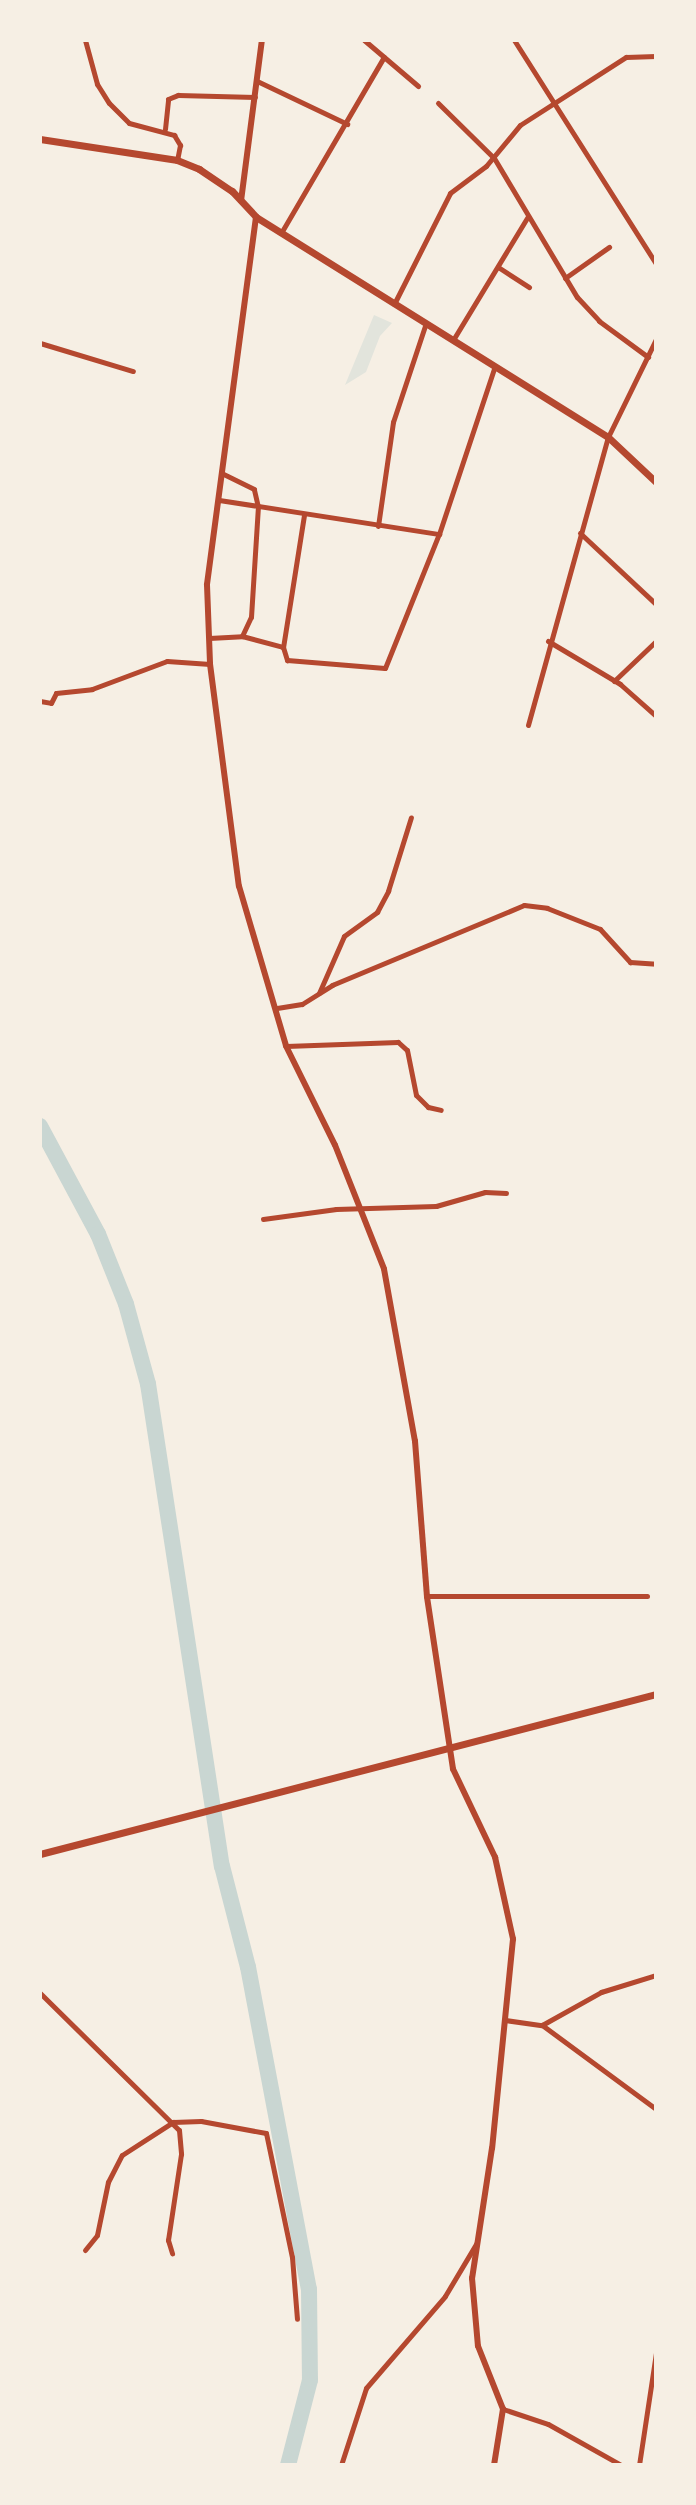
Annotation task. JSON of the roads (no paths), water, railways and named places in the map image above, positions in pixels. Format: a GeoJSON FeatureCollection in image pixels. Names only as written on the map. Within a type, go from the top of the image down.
{"type":"FeatureCollection","features":[{"type":"Feature","properties":{"kind":"main road"},"geometry":{"type":"LineString","coordinates":[[40,139],[177,160],[199,169],[241,201],[256,217],[608,437],[656,482]]}},
{"type":"Feature","properties":{"kind":"main road"},"geometry":{"type":"LineString","coordinates":[[40,1854],[178,1821],[656,1694]]}},
{"type":"Feature","properties":{"kind":"street"},"geometry":{"type":"LineString","coordinates":[[85,40],[97,84],[109,103],[129,123],[146,130],[165,130],[180,145],[177,160]]}},
{"type":"Feature","properties":{"kind":"street"},"geometry":{"type":"LineString","coordinates":[[241,201],[262,40]]}},
{"type":"Feature","properties":{"kind":"street"},"geometry":{"type":"LineString","coordinates":[[364,40],[418,86]]}},
{"type":"Feature","properties":{"kind":"street"},"geometry":{"type":"LineString","coordinates":[[514,40],[656,264]]}},
{"type":"Feature","properties":{"kind":"street"},"geometry":{"type":"LineString","coordinates":[[394,304],[450,193],[494,158],[520,125],[626,57],[656,56]]}},
{"type":"Feature","properties":{"kind":"street"},"geometry":{"type":"LineString","coordinates":[[281,233],[384,57]]}},
{"type":"Feature","properties":{"kind":"street"},"geometry":{"type":"LineString","coordinates":[[257,81],[347,124]]}},
{"type":"Feature","properties":{"kind":"street"},"geometry":{"type":"LineString","coordinates":[[165,130],[168,99],[178,95],[256,97]]}},
{"type":"Feature","properties":{"kind":"street"},"geometry":{"type":"LineString","coordinates":[[438,103],[494,158],[565,278],[599,321],[648,357]]}},
{"type":"Feature","properties":{"kind":"street"},"geometry":{"type":"LineString","coordinates":[[256,217],[207,585],[210,664],[239,886],[286,1046],[335,1145],[357,1208],[384,1269],[401,1344],[415,1441],[427,1596],[451,1748],[464,1797],[504,1883],[513,1939],[472,2278],[478,2346],[503,2409],[494,2465]]}},
{"type":"Feature","properties":{"kind":"street"},"geometry":{"type":"LineString","coordinates":[[453,340],[527,218]]}},
{"type":"Feature","properties":{"kind":"street"},"geometry":{"type":"LineString","coordinates":[[565,278],[609,247]]}},
{"type":"Feature","properties":{"kind":"street"},"geometry":{"type":"LineString","coordinates":[[498,267],[529,287]]}},
{"type":"Feature","properties":{"kind":"street"},"geometry":{"type":"LineString","coordinates":[[378,526],[393,422],[426,323]]}},
{"type":"Feature","properties":{"kind":"street"},"geometry":{"type":"LineString","coordinates":[[528,725],[548,641],[608,437],[656,339]]}},
{"type":"Feature","properties":{"kind":"street"},"geometry":{"type":"LineString","coordinates":[[40,343],[133,371]]}},
{"type":"Feature","properties":{"kind":"street"},"geometry":{"type":"LineString","coordinates":[[304,515],[283,647],[287,660],[311,666],[385,668],[439,534],[495,366]]}},
{"type":"Feature","properties":{"kind":"street"},"geometry":{"type":"LineString","coordinates":[[223,474],[254,489],[258,507],[251,617],[242,636]]}},
{"type":"Feature","properties":{"kind":"street"},"geometry":{"type":"LineString","coordinates":[[219,500],[439,534]]}},
{"type":"Feature","properties":{"kind":"street"},"geometry":{"type":"LineString","coordinates":[[580,533],[656,604]]}},
{"type":"Feature","properties":{"kind":"street"},"geometry":{"type":"LineString","coordinates":[[209,638],[242,636],[283,647]]}},
{"type":"Feature","properties":{"kind":"street"},"geometry":{"type":"LineString","coordinates":[[548,641],[614,681],[656,716]]}},
{"type":"Feature","properties":{"kind":"street"},"geometry":{"type":"LineString","coordinates":[[614,681],[656,641]]}},
{"type":"Feature","properties":{"kind":"street"},"geometry":{"type":"LineString","coordinates":[[40,701],[51,703],[56,693],[92,689],[167,661],[210,664]]}},
{"type":"Feature","properties":{"kind":"street"},"geometry":{"type":"LineString","coordinates":[[319,994],[344,936],[377,912],[388,891],[411,817]]}},
{"type":"Feature","properties":{"kind":"street"},"geometry":{"type":"LineString","coordinates":[[277,1008],[302,1004],[524,905],[547,908],[600,929],[630,962],[656,964]]}},
{"type":"Feature","properties":{"kind":"street"},"geometry":{"type":"LineString","coordinates":[[286,1046],[398,1042],[407,1050],[416,1095],[428,1107],[441,1110]]}},
{"type":"Feature","properties":{"kind":"street"},"geometry":{"type":"LineString","coordinates":[[263,1219],[357,1208],[436,1206],[485,1192],[506,1193]]}},
{"type":"Feature","properties":{"kind":"street"},"geometry":{"type":"LineString","coordinates":[[427,1596],[647,1596]]}},
{"type":"Feature","properties":{"kind":"street"},"geometry":{"type":"LineString","coordinates":[[542,2025],[601,1992],[656,1975]]}},
{"type":"Feature","properties":{"kind":"street"},"geometry":{"type":"LineString","coordinates":[[40,1993],[173,2122],[181,2154],[170,2207],[168,2240],[172,2253]]}},
{"type":"Feature","properties":{"kind":"street"},"geometry":{"type":"LineString","coordinates":[[505,2020],[542,2025],[656,2109]]}},
{"type":"Feature","properties":{"kind":"street"},"geometry":{"type":"LineString","coordinates":[[85,2250],[97,2235],[108,2182],[122,2155],[173,2122],[201,2121],[266,2133],[292,2257],[297,2319]]}},
{"type":"Feature","properties":{"kind":"street"},"geometry":{"type":"LineString","coordinates":[[341,2465],[366,2388],[445,2296],[478,2242]]}},
{"type":"Feature","properties":{"kind":"street"},"geometry":{"type":"LineString","coordinates":[[639,2465],[656,2352]]}},
{"type":"Feature","properties":{"kind":"street"},"geometry":{"type":"LineString","coordinates":[[503,2409],[548,2424],[621,2465]]}},
{"type":"Feature","properties":{"kind":"waterway"},"geometry":{"type":"LineString","coordinates":[[40,1126],[98,1234],[126,1304],[148,1384],[222,1866],[248,1967],[309,2289],[310,2380],[288,2465]]}}]}
